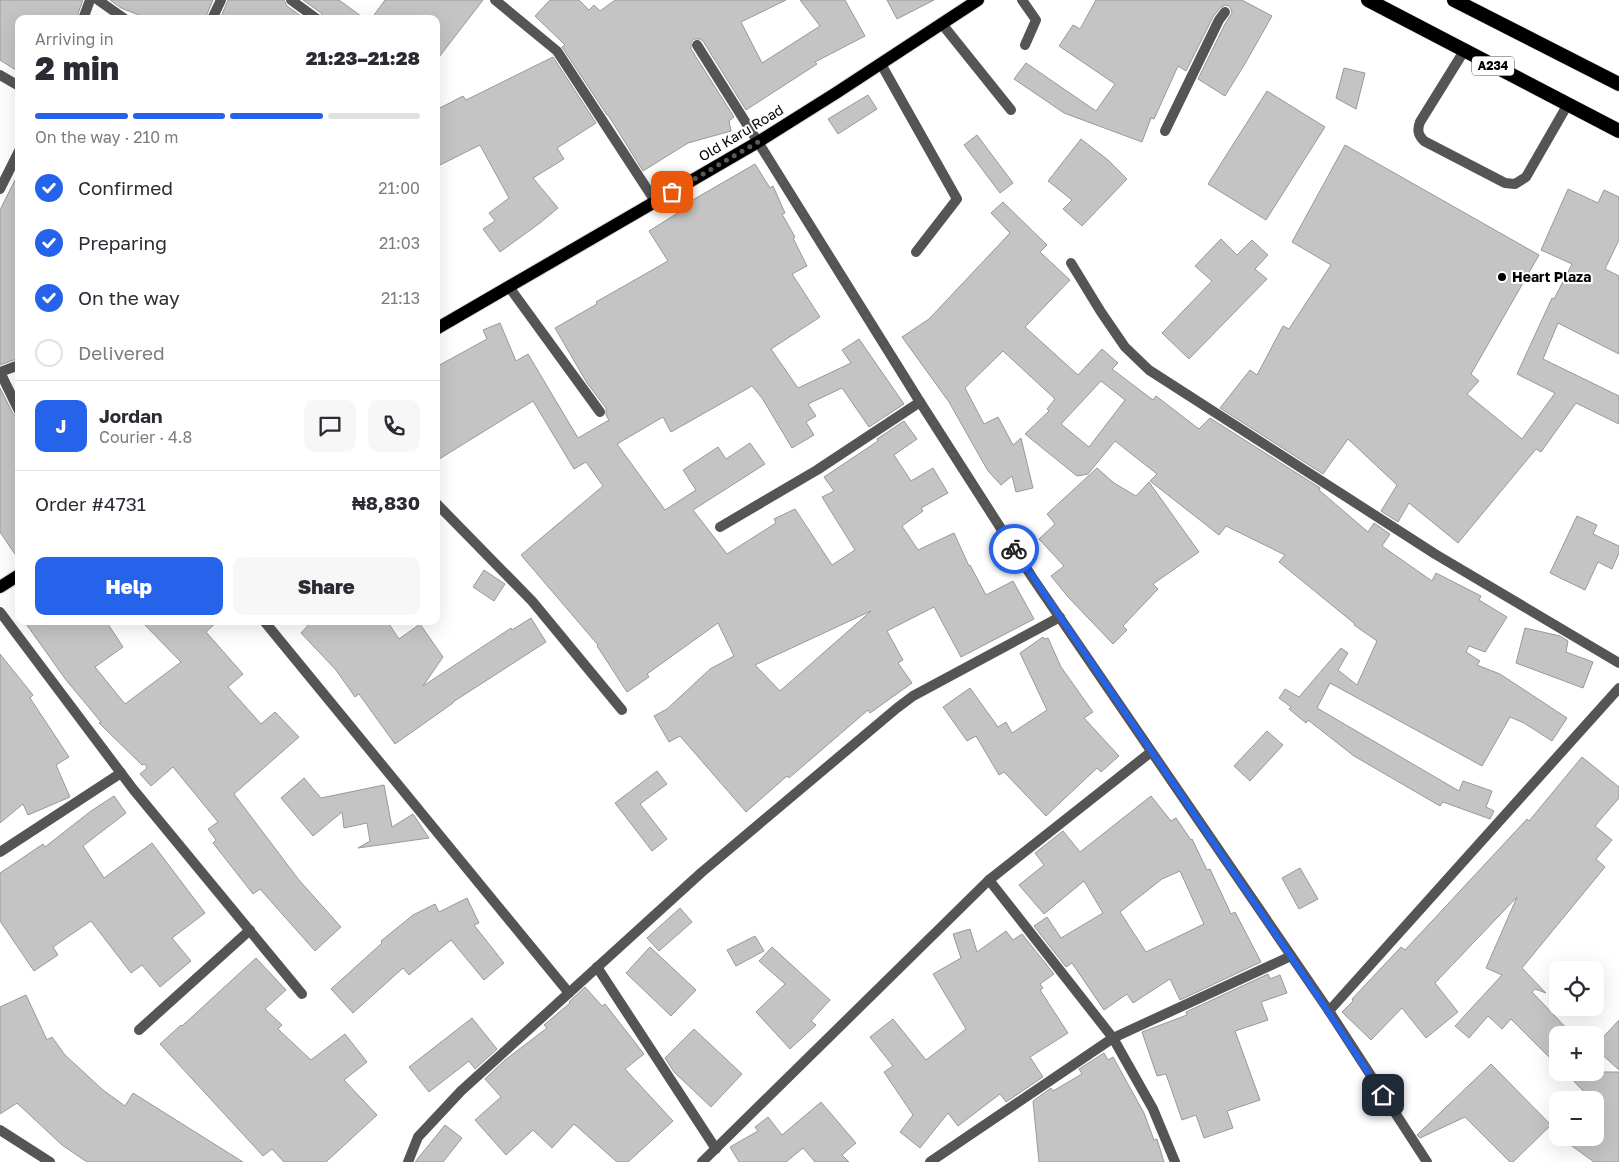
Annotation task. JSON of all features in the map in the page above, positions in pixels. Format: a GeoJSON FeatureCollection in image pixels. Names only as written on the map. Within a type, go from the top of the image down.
{"type":"FeatureCollection","features":[{"type":"Feature","properties":{"kind":"highway","name":"A234"},"geometry":{"type":"LineString","coordinates":[[1368,0],[1619,131]]}},
{"type":"Feature","properties":{"kind":"highway"},"geometry":{"type":"LineString","coordinates":[[1454,0],[1469,4],[1618,82]]}},
{"type":"Feature","properties":{"kind":"main road","name":"Old Karu Road"},"geometry":{"type":"LineString","coordinates":[[440,327],[758,142],[978,0]]}},
{"type":"Feature","properties":{"kind":"main road"},"geometry":{"type":"LineString","coordinates":[[0,587],[15,578]]}},
{"type":"Feature","properties":{"kind":"street"},"geometry":{"type":"LineString","coordinates":[[84,15],[90,0]]}},
{"type":"Feature","properties":{"kind":"street"},"geometry":{"type":"LineString","coordinates":[[98,0],[119,15]]}},
{"type":"Feature","properties":{"kind":"street"},"geometry":{"type":"LineString","coordinates":[[214,15],[221,0]]}},
{"type":"Feature","properties":{"kind":"street"},"geometry":{"type":"LineString","coordinates":[[291,0],[312,15]]}},
{"type":"Feature","properties":{"kind":"street"},"geometry":{"type":"LineString","coordinates":[[495,0],[557,51],[654,202]]}},
{"type":"Feature","properties":{"kind":"street"},"geometry":{"type":"LineString","coordinates":[[1022,0],[1036,20],[1025,45]]}},
{"type":"Feature","properties":{"kind":"street"},"geometry":{"type":"LineString","coordinates":[[1166,131],[1219,20],[1225,12]]}},
{"type":"Feature","properties":{"kind":"street"},"geometry":{"type":"LineString","coordinates":[[942,24],[1011,110]]}},
{"type":"Feature","properties":{"kind":"street"},"geometry":{"type":"LineString","coordinates":[[697,45],[920,402],[1032,577],[1291,956],[1427,1162]]}},
{"type":"Feature","properties":{"kind":"street"},"geometry":{"type":"LineString","coordinates":[[1464,50],[1420,122],[1418,134],[1424,141],[1505,183],[1515,184],[1526,177],[1568,104]]}},
{"type":"Feature","properties":{"kind":"street"},"geometry":{"type":"LineString","coordinates":[[881,64],[958,199],[916,252]]}},
{"type":"Feature","properties":{"kind":"street"},"geometry":{"type":"LineString","coordinates":[[0,75],[15,84]]}},
{"type":"Feature","properties":{"kind":"street"},"geometry":{"type":"LineString","coordinates":[[0,189],[15,159]]}},
{"type":"Feature","properties":{"kind":"street"},"geometry":{"type":"LineString","coordinates":[[1070,263],[1125,347],[1149,370],[1436,554],[1619,663]]}},
{"type":"Feature","properties":{"kind":"street"},"geometry":{"type":"LineString","coordinates":[[509,287],[600,412]]}},
{"type":"Feature","properties":{"kind":"street"},"geometry":{"type":"LineString","coordinates":[[15,368],[0,372],[15,403]]}},
{"type":"Feature","properties":{"kind":"street"},"geometry":{"type":"LineString","coordinates":[[720,527],[817,470],[920,402]]}},
{"type":"Feature","properties":{"kind":"street"},"geometry":{"type":"LineString","coordinates":[[440,506],[532,601],[622,710]]}},
{"type":"Feature","properties":{"kind":"street"},"geometry":{"type":"LineString","coordinates":[[0,612],[121,773],[302,994]]}},
{"type":"Feature","properties":{"kind":"street"},"geometry":{"type":"LineString","coordinates":[[408,1162],[418,1137],[461,1091],[702,872],[897,708],[913,696],[1060,618]]}},
{"type":"Feature","properties":{"kind":"street"},"geometry":{"type":"LineString","coordinates":[[267,625],[568,993]]}},
{"type":"Feature","properties":{"kind":"street"},"geometry":{"type":"LineString","coordinates":[[1328,1012],[1619,688]]}},
{"type":"Feature","properties":{"kind":"street"},"geometry":{"type":"LineString","coordinates":[[702,1162],[989,880],[1151,752]]}},
{"type":"Feature","properties":{"kind":"street"},"geometry":{"type":"LineString","coordinates":[[0,852],[121,773]]}},
{"type":"Feature","properties":{"kind":"street"},"geometry":{"type":"LineString","coordinates":[[989,880],[1113,1038],[1153,1109],[1175,1162]]}},
{"type":"Feature","properties":{"kind":"street"},"geometry":{"type":"LineString","coordinates":[[139,1030],[250,930]]}},
{"type":"Feature","properties":{"kind":"street"},"geometry":{"type":"LineString","coordinates":[[930,1162],[1113,1038],[1291,956]]}},
{"type":"Feature","properties":{"kind":"street"},"geometry":{"type":"LineString","coordinates":[[597,967],[716,1149]]}},
{"type":"Feature","properties":{"kind":"street"},"geometry":{"type":"LineString","coordinates":[[0,1130],[50,1162]]}},
{"type":"Feature","properties":{"kind":"building"},"geometry":{"type":"Polygon","coordinates":[[[0,0],[83,0],[77,15],[15,15],[15,69],[0,60],[0,0]]]}},
{"type":"Feature","properties":{"kind":"building"},"geometry":{"type":"Polygon","coordinates":[[[110,0],[213,0],[207,15],[139,15],[121,8],[110,0]]]}},
{"type":"Feature","properties":{"kind":"building"},"geometry":{"type":"Polygon","coordinates":[[[228,0],[284,0],[287,6],[299,15],[222,15],[228,0]]]}},
{"type":"Feature","properties":{"kind":"building"},"geometry":{"type":"Polygon","coordinates":[[[303,0],[339,0],[360,15],[322,15],[303,0]]]}},
{"type":"Feature","properties":{"kind":"building"},"geometry":{"type":"Polygon","coordinates":[[[385,0],[483,0],[440,56],[440,15],[374,15],[385,0]]]}},
{"type":"Feature","properties":{"kind":"building"},"geometry":{"type":"Polygon","coordinates":[[[550,0],[579,0],[589,10],[594,5],[600,11],[615,0],[786,0],[741,22],[762,63],[820,26],[800,0],[845,0],[865,36],[815,62],[817,64],[746,110],[703,41],[694,39],[691,42],[691,49],[734,117],[729,121],[731,131],[688,143],[643,171],[562,47],[565,45],[535,16],[550,0]]]}},
{"type":"Feature","properties":{"kind":"building"},"geometry":{"type":"Polygon","coordinates":[[[887,0],[934,0],[897,19],[887,0]]]}},
{"type":"Feature","properties":{"kind":"building"},"geometry":{"type":"Polygon","coordinates":[[[1096,0],[1242,0],[1272,16],[1225,96],[1198,79],[1232,13],[1229,6],[1225,5],[1220,8],[1213,17],[1186,71],[1178,66],[1154,119],[1151,118],[1142,142],[1064,113],[1014,79],[1026,63],[1096,111],[1115,84],[1059,46],[1073,25],[1080,29],[1096,0]]]}},
{"type":"Feature","properties":{"kind":"building"},"geometry":{"type":"Polygon","coordinates":[[[553,57],[596,123],[557,148],[564,159],[533,178],[558,208],[500,252],[483,229],[495,221],[489,213],[509,198],[480,145],[440,165],[440,108],[463,96],[466,100],[553,57]]]}},
{"type":"Feature","properties":{"kind":"building"},"geometry":{"type":"Polygon","coordinates":[[[1344,68],[1365,73],[1356,109],[1336,98],[1344,68]]]}},
{"type":"Feature","properties":{"kind":"building"},"geometry":{"type":"Polygon","coordinates":[[[1267,91],[1325,127],[1266,220],[1208,184],[1267,91]]]}},
{"type":"Feature","properties":{"kind":"building"},"geometry":{"type":"Polygon","coordinates":[[[868,95],[877,109],[838,134],[828,119],[868,95]]]}},
{"type":"Feature","properties":{"kind":"building"},"geometry":{"type":"Polygon","coordinates":[[[977,135],[1013,183],[1000,193],[964,145],[977,135]]]}},
{"type":"Feature","properties":{"kind":"building"},"geometry":{"type":"Polygon","coordinates":[[[1081,139],[1108,160],[1127,179],[1082,226],[1063,209],[1072,200],[1048,181],[1081,139]]]}},
{"type":"Feature","properties":{"kind":"building"},"geometry":{"type":"Polygon","coordinates":[[[1345,145],[1539,255],[1471,374],[1479,381],[1467,394],[1522,439],[1555,393],[1517,374],[1552,298],[1554,299],[1572,264],[1541,250],[1568,189],[1598,203],[1604,190],[1619,197],[1619,240],[1605,269],[1619,276],[1619,354],[1558,323],[1543,359],[1619,396],[1619,424],[1576,403],[1541,452],[1536,449],[1458,543],[1409,503],[1398,522],[1381,511],[1397,485],[1348,439],[1323,474],[1220,408],[1250,370],[1257,375],[1283,326],[1289,329],[1331,265],[1292,242],[1345,145]]]}},
{"type":"Feature","properties":{"kind":"building"},"geometry":{"type":"Polygon","coordinates":[[[755,164],[770,188],[773,186],[785,213],[782,214],[795,237],[793,238],[807,266],[792,274],[820,317],[771,349],[798,388],[851,363],[842,350],[859,339],[904,404],[869,427],[842,388],[808,404],[816,416],[806,422],[814,435],[792,448],[762,398],[752,386],[671,432],[663,417],[617,444],[665,510],[696,490],[683,470],[718,447],[726,459],[750,443],[765,464],[693,510],[727,554],[776,523],[774,519],[795,509],[832,565],[855,550],[822,497],[834,491],[824,477],[904,421],[917,439],[894,455],[911,481],[933,468],[948,493],[921,508],[923,511],[902,526],[918,550],[954,533],[969,566],[986,595],[1013,581],[1034,619],[961,657],[934,607],[887,631],[903,660],[898,663],[912,683],[870,713],[868,710],[746,812],[680,736],[669,742],[654,716],[667,709],[710,669],[734,656],[718,623],[647,674],[649,677],[627,692],[598,645],[521,555],[603,486],[586,462],[574,469],[533,401],[440,459],[440,365],[487,339],[483,330],[500,323],[516,361],[528,354],[578,438],[609,420],[606,415],[606,408],[587,383],[555,328],[668,261],[649,231],[692,204],[691,201],[755,164]],[[871,611],[755,665],[780,691],[871,611]]]}},
{"type":"Feature","properties":{"kind":"building"},"geometry":{"type":"Polygon","coordinates":[[[15,180],[15,359],[0,365],[0,210],[15,180]]]}},
{"type":"Feature","properties":{"kind":"building"},"geometry":{"type":"Polygon","coordinates":[[[1003,202],[1047,245],[1040,252],[1070,280],[1025,327],[1078,375],[1102,349],[1118,363],[1112,369],[1153,400],[1156,396],[1199,429],[1210,418],[1320,488],[1319,490],[1368,532],[1374,523],[1390,534],[1382,546],[1432,581],[1436,573],[1481,596],[1479,600],[1507,617],[1485,652],[1469,646],[1466,652],[1480,661],[1477,665],[1500,674],[1567,718],[1552,741],[1524,723],[1510,717],[1482,766],[1330,683],[1317,708],[1459,791],[1463,781],[1492,791],[1486,807],[1494,811],[1490,819],[1443,802],[1440,806],[1354,756],[1308,720],[1306,723],[1289,709],[1291,707],[1279,698],[1285,689],[1299,697],[1341,648],[1348,653],[1338,670],[1357,685],[1377,641],[1354,625],[1279,562],[1285,555],[1226,526],[1219,535],[1150,481],[1157,474],[1115,441],[1088,474],[1077,476],[1025,434],[1049,411],[1047,409],[1055,399],[1003,351],[965,388],[984,424],[998,417],[1013,445],[1021,438],[1033,488],[1016,492],[1012,476],[1001,485],[988,471],[949,402],[902,337],[929,319],[1010,233],[991,213],[1003,202]],[[1101,381],[1061,424],[1089,447],[1125,400],[1101,381]]]}},
{"type":"Feature","properties":{"kind":"building"},"geometry":{"type":"Polygon","coordinates":[[[1221,239],[1237,255],[1252,240],[1268,255],[1255,269],[1267,279],[1189,359],[1162,333],[1212,281],[1195,266],[1221,239]]]}},
{"type":"Feature","properties":{"kind":"building"},"geometry":{"type":"Polygon","coordinates":[[[0,388],[15,415],[15,554],[0,532],[0,388]]]}},
{"type":"Feature","properties":{"kind":"building"},"geometry":{"type":"Polygon","coordinates":[[[1097,468],[1114,483],[1136,496],[1149,482],[1199,552],[1153,584],[1158,589],[1123,626],[1127,630],[1113,644],[1069,598],[1051,576],[1064,566],[1039,539],[1055,524],[1047,514],[1097,468]]]}},
{"type":"Feature","properties":{"kind":"building"},"geometry":{"type":"Polygon","coordinates":[[[1577,516],[1597,525],[1593,534],[1619,546],[1619,553],[1612,569],[1598,562],[1585,590],[1550,573],[1577,516]]]}},
{"type":"Feature","properties":{"kind":"building"},"geometry":{"type":"Polygon","coordinates":[[[484,570],[505,584],[494,601],[473,587],[484,570]]]}},
{"type":"Feature","properties":{"kind":"building"},"geometry":{"type":"Polygon","coordinates":[[[531,618],[546,642],[453,702],[395,744],[359,694],[355,697],[336,670],[301,633],[308,625],[390,625],[399,639],[421,625],[443,657],[423,686],[511,628],[512,630],[531,618]]]}},
{"type":"Feature","properties":{"kind":"building"},"geometry":{"type":"Polygon","coordinates":[[[27,625],[109,625],[123,647],[95,667],[125,704],[181,662],[145,625],[214,625],[206,632],[243,674],[228,687],[261,724],[275,712],[299,737],[234,794],[299,880],[341,927],[315,951],[260,889],[253,894],[213,843],[216,840],[208,829],[218,822],[173,767],[151,786],[140,774],[147,768],[145,764],[142,765],[99,723],[101,722],[66,680],[27,625]]]}},
{"type":"Feature","properties":{"kind":"building"},"geometry":{"type":"Polygon","coordinates":[[[1525,628],[1560,636],[1568,641],[1566,652],[1593,662],[1583,688],[1516,663],[1525,628]]]}},
{"type":"Feature","properties":{"kind":"building"},"geometry":{"type":"Polygon","coordinates":[[[1043,637],[1044,639],[1048,638],[1061,667],[1093,712],[1084,718],[1119,756],[1101,772],[1097,768],[1046,816],[1004,772],[999,775],[976,736],[967,741],[943,707],[970,688],[998,727],[1006,722],[1012,733],[1047,710],[1020,653],[1043,637]]]}},
{"type":"Feature","properties":{"kind":"building"},"geometry":{"type":"Polygon","coordinates":[[[0,654],[33,695],[30,698],[69,757],[56,765],[70,797],[28,815],[23,804],[0,823],[0,654]]]}},
{"type":"Feature","properties":{"kind":"building"},"geometry":{"type":"Polygon","coordinates":[[[1267,731],[1283,745],[1250,781],[1234,766],[1267,731]]]}},
{"type":"Feature","properties":{"kind":"building"},"geometry":{"type":"Polygon","coordinates":[[[1582,757],[1619,787],[1619,798],[1595,826],[1612,840],[1596,859],[1605,867],[1522,968],[1546,993],[1535,989],[1532,992],[1549,1010],[1549,1016],[1555,1016],[1564,1026],[1549,1026],[1549,1057],[1511,1019],[1502,1029],[1488,1016],[1469,1038],[1455,1026],[1502,975],[1486,968],[1517,897],[1435,983],[1458,1012],[1426,1038],[1402,1008],[1371,1040],[1342,1012],[1401,947],[1405,950],[1527,819],[1529,821],[1582,757]]]}},
{"type":"Feature","properties":{"kind":"building"},"geometry":{"type":"Polygon","coordinates":[[[657,771],[667,784],[640,804],[667,839],[652,851],[615,803],[657,771]]]}},
{"type":"Feature","properties":{"kind":"building"},"geometry":{"type":"Polygon","coordinates":[[[304,778],[321,798],[384,785],[392,827],[413,814],[429,838],[358,848],[370,841],[367,823],[344,828],[342,812],[313,836],[281,798],[304,778]]]}},
{"type":"Feature","properties":{"kind":"building"},"geometry":{"type":"Polygon","coordinates":[[[114,796],[126,813],[83,846],[104,878],[152,843],[205,913],[172,938],[191,961],[160,987],[142,965],[131,973],[91,921],[53,947],[58,955],[34,971],[0,921],[0,873],[43,844],[45,847],[91,811],[114,796]]]}},
{"type":"Feature","properties":{"kind":"building"},"geometry":{"type":"Polygon","coordinates":[[[1151,796],[1171,821],[1176,818],[1192,839],[1207,870],[1210,869],[1231,914],[1235,912],[1261,962],[1180,1000],[1170,979],[1133,1003],[1127,994],[1104,1010],[1072,963],[1066,967],[1034,926],[1047,917],[1061,938],[1103,913],[1084,881],[1044,914],[1019,885],[1044,865],[1035,853],[1063,831],[1080,852],[1151,796]],[[1180,871],[1162,879],[1120,912],[1146,952],[1204,924],[1180,871]]]}},
{"type":"Feature","properties":{"kind":"building"},"geometry":{"type":"Polygon","coordinates":[[[1300,868],[1318,899],[1299,909],[1282,878],[1300,868]]]}},
{"type":"Feature","properties":{"kind":"building"},"geometry":{"type":"Polygon","coordinates":[[[467,898],[479,923],[474,925],[504,963],[484,980],[451,940],[409,975],[403,968],[353,1013],[331,989],[382,943],[381,941],[413,915],[435,904],[439,912],[467,898]]]}},
{"type":"Feature","properties":{"kind":"building"},"geometry":{"type":"Polygon","coordinates":[[[680,908],[692,922],[659,951],[647,938],[680,908]]]}},
{"type":"Feature","properties":{"kind":"building"},"geometry":{"type":"Polygon","coordinates":[[[970,929],[977,952],[1006,931],[1013,940],[1022,934],[1054,974],[1040,984],[1043,988],[1040,990],[1068,1033],[1030,1057],[1043,1077],[1006,1102],[1000,1094],[958,1126],[948,1113],[920,1148],[900,1132],[913,1115],[884,1072],[893,1066],[870,1037],[893,1019],[926,1060],[966,1029],[933,974],[961,958],[953,934],[970,929]]]}},
{"type":"Feature","properties":{"kind":"building"},"geometry":{"type":"Polygon","coordinates":[[[755,936],[764,951],[736,966],[727,950],[755,936]]]}},
{"type":"Feature","properties":{"kind":"building"},"geometry":{"type":"Polygon","coordinates":[[[650,947],[696,990],[671,1016],[626,973],[650,947]]]}},
{"type":"Feature","properties":{"kind":"building"},"geometry":{"type":"Polygon","coordinates":[[[772,947],[830,1000],[811,1021],[816,1025],[790,1049],[756,1012],[785,984],[759,961],[772,947]]]}},
{"type":"Feature","properties":{"kind":"building"},"geometry":{"type":"Polygon","coordinates":[[[256,958],[286,990],[265,1009],[282,1025],[278,1029],[311,1060],[345,1034],[367,1062],[344,1080],[377,1115],[326,1162],[284,1162],[272,1149],[263,1156],[160,1044],[256,958]]]}},
{"type":"Feature","properties":{"kind":"building"},"geometry":{"type":"Polygon","coordinates":[[[1268,974],[1270,979],[1280,975],[1287,993],[1261,1002],[1268,1020],[1235,1031],[1260,1100],[1227,1111],[1233,1128],[1204,1138],[1196,1115],[1182,1120],[1166,1074],[1157,1076],[1142,1032],[1187,1015],[1186,1012],[1268,974]]]}},
{"type":"Feature","properties":{"kind":"building"},"geometry":{"type":"Polygon","coordinates":[[[585,987],[602,1006],[605,1004],[644,1054],[625,1069],[673,1121],[628,1162],[617,1162],[574,1124],[552,1148],[533,1130],[506,1155],[475,1120],[501,1097],[485,1079],[505,1060],[547,1028],[544,1025],[570,1003],[585,987]]]}},
{"type":"Feature","properties":{"kind":"building"},"geometry":{"type":"Polygon","coordinates":[[[26,995],[47,1040],[52,1037],[65,1055],[103,1090],[125,1106],[133,1093],[243,1162],[87,1162],[62,1145],[17,1103],[0,1114],[0,1007],[26,995]]]}},
{"type":"Feature","properties":{"kind":"building"},"geometry":{"type":"Polygon","coordinates":[[[472,1018],[497,1049],[475,1069],[469,1061],[429,1092],[409,1067],[472,1018]]]}},
{"type":"Feature","properties":{"kind":"building"},"geometry":{"type":"Polygon","coordinates":[[[1619,1020],[1619,1070],[1604,1056],[1604,1036],[1619,1020]]]}},
{"type":"Feature","properties":{"kind":"building"},"geometry":{"type":"Polygon","coordinates":[[[694,1029],[742,1074],[711,1107],[674,1072],[665,1058],[694,1029]]]}},
{"type":"Feature","properties":{"kind":"building"},"geometry":{"type":"Polygon","coordinates":[[[1104,1053],[1108,1060],[1113,1057],[1144,1113],[1154,1140],[1157,1139],[1164,1162],[1039,1162],[1033,1101],[1051,1088],[1053,1091],[1082,1074],[1079,1069],[1104,1053]]]}},
{"type":"Feature","properties":{"kind":"building"},"geometry":{"type":"Polygon","coordinates":[[[1491,1064],[1549,1123],[1549,1127],[1513,1162],[1510,1162],[1465,1117],[1420,1138],[1417,1135],[1491,1064]]]}},
{"type":"Feature","properties":{"kind":"building"},"geometry":{"type":"Polygon","coordinates":[[[1604,1072],[1619,1072],[1619,1162],[1594,1162],[1572,1146],[1604,1146],[1604,1091],[1583,1091],[1574,1081],[1604,1081],[1604,1072]]]}},
{"type":"Feature","properties":{"kind":"building"},"geometry":{"type":"Polygon","coordinates":[[[821,1102],[856,1143],[842,1155],[849,1162],[815,1162],[803,1148],[786,1162],[739,1162],[730,1147],[758,1131],[755,1127],[768,1117],[782,1135],[821,1102]]]}},
{"type":"Feature","properties":{"kind":"building"},"geometry":{"type":"Polygon","coordinates":[[[445,1125],[462,1138],[443,1162],[415,1162],[445,1125]]]}},
{"type":"Feature","properties":{"kind":"way so far"},"geometry":{"type":"LineString","coordinates":[[672,192],[758,142],[1014,549]]}},
{"type":"Feature","properties":{"kind":"place","name":"Heart Plaza"},"geometry":{"type":"Point","coordinates":[1502,277]}},
{"type":"Feature","properties":{"kind":"route"},"geometry":{"type":"LineString","coordinates":[[1014,549],[1383,1095]]}}]}
